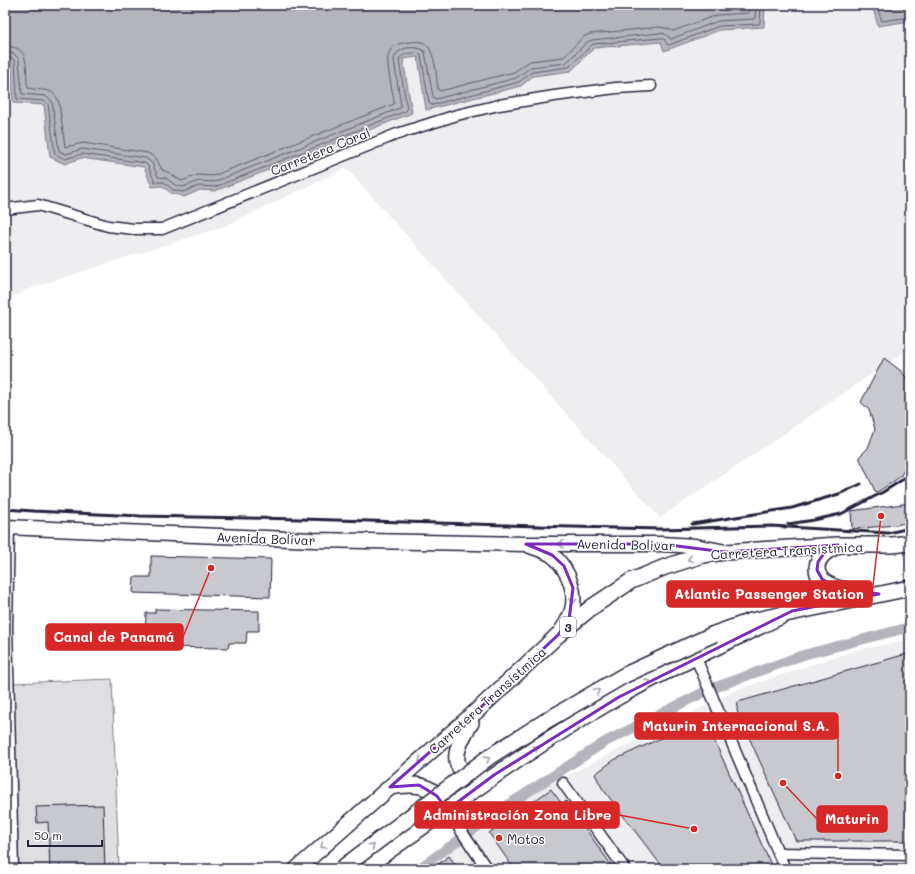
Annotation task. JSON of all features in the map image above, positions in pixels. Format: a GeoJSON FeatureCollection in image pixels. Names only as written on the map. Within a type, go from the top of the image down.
{"type":"FeatureCollection","features":[{"type":"Feature","properties":{"kind":"main road","name":"Avenida Bolívar"},"geometry":{"type":"LineString","coordinates":[[7,527],[313,540],[526,544],[661,544],[695,546],[726,552]]}},
{"type":"Feature","properties":{"kind":"main road","name":"Carretera Transístmica"},"geometry":{"type":"LineString","coordinates":[[297,869],[480,708],[558,635],[592,607],[631,580],[703,555],[726,552],[838,545],[892,545],[910,543]]}},
{"type":"Feature","properties":{"kind":"main road","name":"Avenida Bolívar"},"geometry":{"type":"LineString","coordinates":[[526,544],[552,555],[564,566],[573,588],[573,603],[569,620],[558,635]]}},
{"type":"Feature","properties":{"kind":"main road"},"geometry":{"type":"LineString","coordinates":[[838,545],[825,552],[818,562],[817,570],[822,579],[837,588],[879,594]]}},
{"type":"Feature","properties":{"kind":"main road"},"geometry":{"type":"LineString","coordinates":[[341,869],[489,757],[544,722],[625,675],[714,634],[751,621],[792,611],[910,588]]}},
{"type":"Feature","properties":{"kind":"main road"},"geometry":{"type":"LineString","coordinates":[[363,869],[494,775],[619,697],[792,611]]}},
{"type":"Feature","properties":{"kind":"main road"},"geometry":{"type":"LineString","coordinates":[[480,708],[461,737],[456,751],[456,762],[460,770],[468,774],[478,776],[494,775]]}},
{"type":"Feature","properties":{"kind":"main road"},"geometry":{"type":"LineString","coordinates":[[390,787],[408,784],[419,785],[429,789],[437,796],[447,810]]}},
{"type":"Feature","properties":{"kind":"street","name":"Carretera Coral"},"geometry":{"type":"LineString","coordinates":[[5,209],[38,205],[108,226],[162,230],[397,134],[457,115],[499,105],[554,96],[616,88],[651,86]]}},
{"type":"Feature","properties":{"kind":"street"},"geometry":{"type":"LineString","coordinates":[[7,527],[6,626],[13,869]]}},
{"type":"Feature","properties":{"kind":"street"},"geometry":{"type":"LineString","coordinates":[[696,658],[785,869]]}},
{"type":"Feature","properties":{"kind":"street"},"geometry":{"type":"LineString","coordinates":[[563,783],[624,869]]}},
{"type":"Feature","properties":{"kind":"street"},"geometry":{"type":"LineString","coordinates":[[447,810],[487,869]]}},
{"type":"Feature","properties":{"kind":"street"},"geometry":{"type":"LineString","coordinates":[[778,853],[910,855]]}},
{"type":"Feature","properties":{"kind":"highlighted area"},"geometry":{"type":"Polygon","coordinates":[[[526,544],[661,544],[725,552],[838,545],[825,552],[818,562],[817,570],[822,579],[837,588],[879,594],[792,611],[619,697],[494,775],[447,810],[437,796],[419,785],[390,787],[480,708],[558,635],[569,620],[573,588],[564,566],[552,555],[526,544]]]}},
{"type":"Feature","properties":{"kind":"shaded area"},"geometry":{"type":"Polygon","coordinates":[[[872,5],[878,26],[910,21],[910,348],[660,518],[346,168],[225,226],[37,286],[5,300],[5,62],[11,62],[44,105],[65,164],[81,158],[144,167],[152,187],[162,186],[171,193],[184,196],[200,190],[215,191],[411,113],[402,59],[418,57],[426,110],[521,86],[533,76],[571,71],[594,48],[661,42],[664,51],[720,30],[764,27],[764,7],[872,5]]]}},
{"type":"Feature","properties":{"kind":"shaded area"},"geometry":{"type":"Polygon","coordinates":[[[910,640],[910,869],[424,869],[524,797],[739,689],[856,650],[910,640]]]}},
{"type":"Feature","properties":{"kind":"shaded area"},"geometry":{"type":"Polygon","coordinates":[[[112,679],[119,869],[19,869],[12,683],[112,679]]]}},
{"type":"Feature","properties":{"kind":"water"},"geometry":{"type":"Polygon","coordinates":[[[5,5],[872,5],[765,7],[764,27],[720,30],[664,51],[661,42],[594,48],[571,71],[533,76],[521,86],[426,110],[418,57],[403,59],[412,113],[215,191],[200,190],[184,197],[171,193],[162,186],[152,187],[144,167],[81,158],[65,164],[50,157],[44,105],[13,103],[11,62],[5,62],[5,5]]]}},
{"type":"Feature","properties":{"kind":"water"},"geometry":{"type":"Polygon","coordinates":[[[872,5],[910,5],[910,21],[878,26],[872,5]]]}},
{"type":"Feature","properties":{"kind":"building"},"geometry":{"type":"Polygon","coordinates":[[[884,358],[901,371],[910,382],[910,459],[900,477],[876,493],[859,457],[868,448],[875,429],[869,410],[861,402],[884,358]]]}},
{"type":"Feature","properties":{"kind":"building"},"geometry":{"type":"Polygon","coordinates":[[[910,503],[910,522],[896,525],[852,529],[851,511],[910,503]]]}},
{"type":"Feature","properties":{"kind":"building"},"geometry":{"type":"Polygon","coordinates":[[[151,556],[271,559],[270,597],[133,593],[134,577],[151,577],[151,556]]]}},
{"type":"Feature","properties":{"kind":"building"},"geometry":{"type":"Polygon","coordinates":[[[155,609],[259,611],[259,631],[247,631],[246,643],[229,643],[228,648],[153,647],[153,642],[145,642],[146,613],[155,613],[155,609]]]}},
{"type":"Feature","properties":{"kind":"building"},"geometry":{"type":"Polygon","coordinates":[[[910,653],[910,841],[796,841],[737,711],[738,702],[910,653]]]}},
{"type":"Feature","properties":{"kind":"building"},"geometry":{"type":"Polygon","coordinates":[[[704,718],[773,869],[664,869],[602,788],[595,774],[614,760],[704,718]]]}},
{"type":"Feature","properties":{"kind":"building"},"geometry":{"type":"Polygon","coordinates":[[[551,789],[562,804],[566,801],[614,869],[514,869],[489,833],[551,789]]]}},
{"type":"Feature","properties":{"kind":"building"},"geometry":{"type":"Polygon","coordinates":[[[103,805],[105,869],[50,869],[48,822],[37,823],[36,807],[103,805]]]}},
{"type":"Feature","properties":{"kind":"building"},"geometry":{"type":"Polygon","coordinates":[[[449,856],[459,869],[432,869],[449,856]]]}},
{"type":"Feature","properties":{"kind":"waterway"},"geometry":{"type":"LineString","coordinates":[[418,869],[508,805],[605,742],[708,690],[803,655],[910,627]]}},
{"type":"Feature","properties":{"kind":"railway"},"geometry":{"type":"LineString","coordinates":[[788,524],[841,514],[883,492],[910,473]]}},
{"type":"Feature","properties":{"kind":"railway"},"geometry":{"type":"LineString","coordinates":[[692,524],[792,508],[839,494],[861,484]]}},
{"type":"Feature","properties":{"kind":"railway"},"geometry":{"type":"LineString","coordinates":[[5,509],[140,516],[661,529],[771,526],[888,533],[910,528]]}},
{"type":"Feature","properties":{"kind":"place","name":"Atlantic Passenger Station"},"geometry":{"type":"Point","coordinates":[881,516]}},
{"type":"Feature","properties":{"kind":"place","name":"Canal de Panamá"},"geometry":{"type":"Point","coordinates":[211,568]}},
{"type":"Feature","properties":{"kind":"place","name":"Maturin Internacional S.A."},"geometry":{"type":"Point","coordinates":[838,776]}},
{"type":"Feature","properties":{"kind":"place","name":"Maturin"},"geometry":{"type":"Point","coordinates":[783,783]}},
{"type":"Feature","properties":{"kind":"place","name":"Administración Zona Libre"},"geometry":{"type":"Point","coordinates":[694,829]}},
{"type":"Feature","properties":{"kind":"place","name":"Motos"},"geometry":{"type":"Point","coordinates":[499,838]}}]}
